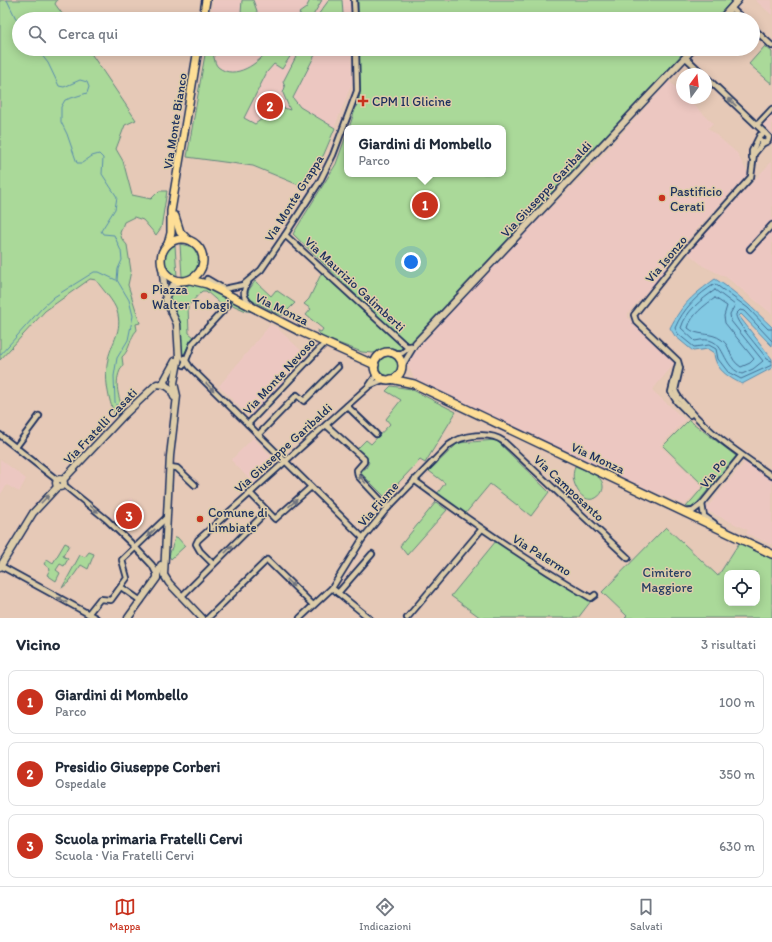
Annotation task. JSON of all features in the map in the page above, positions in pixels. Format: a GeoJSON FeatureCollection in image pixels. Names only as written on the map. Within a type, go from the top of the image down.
{"type":"FeatureCollection","features":[{"type":"Feature","properties":{"kind":"main road"},"geometry":{"type":"LineString","coordinates":[[204,12],[206,0]]}},
{"type":"Feature","properties":{"kind":"main road","name":"Via Monte Bianco"},"geometry":{"type":"LineString","coordinates":[[168,244],[171,233],[171,211],[175,198],[197,56]]}},
{"type":"Feature","properties":{"kind":"main road","name":"Via Monte Bianco"},"geometry":{"type":"LineString","coordinates":[[175,198],[177,226],[181,235],[191,242]]}},
{"type":"Feature","properties":{"kind":"main road"},"geometry":{"type":"LineString","coordinates":[[203,263],[199,273],[190,280],[179,281],[167,275],[162,267],[162,255],[168,244],[179,240],[191,242],[201,251],[203,263],[202,269],[207,279]]}},
{"type":"Feature","properties":{"kind":"main road","name":"Via Monza"},"geometry":{"type":"LineString","coordinates":[[207,279],[218,290]]}},
{"type":"Feature","properties":{"kind":"main road","name":"Via Monza"},"geometry":{"type":"LineString","coordinates":[[190,280],[203,282],[264,314],[375,368]]}},
{"type":"Feature","properties":{"kind":"main road","name":"Via Monza"},"geometry":{"type":"LineString","coordinates":[[336,348],[362,355],[379,356]]}},
{"type":"Feature","properties":{"kind":"main road"},"geometry":{"type":"LineString","coordinates":[[386,353],[393,354],[399,359],[401,368],[397,376],[388,379],[379,376],[375,368],[379,356],[386,353]]}},
{"type":"Feature","properties":{"kind":"main road","name":"Via Monza"},"geometry":{"type":"LineString","coordinates":[[401,368],[414,384]]}},
{"type":"Feature","properties":{"kind":"main road","name":"Via Monza"},"geometry":{"type":"LineString","coordinates":[[388,379],[414,384],[772,554]]}},
{"type":"Feature","properties":{"kind":"street"},"geometry":{"type":"LineString","coordinates":[[354,0],[355,12]]}},
{"type":"Feature","properties":{"kind":"street"},"geometry":{"type":"LineString","coordinates":[[727,12],[738,0]]}},
{"type":"Feature","properties":{"kind":"street"},"geometry":{"type":"LineString","coordinates":[[731,8],[735,12]]}},
{"type":"Feature","properties":{"kind":"street"},"geometry":{"type":"LineString","coordinates":[[760,35],[772,46]]}},
{"type":"Feature","properties":{"kind":"street","name":"Via Monte Grappa"},"geometry":{"type":"LineString","coordinates":[[344,125],[357,90],[356,56]]}},
{"type":"Feature","properties":{"kind":"street"},"geometry":{"type":"LineString","coordinates":[[685,57],[697,68]]}},
{"type":"Feature","properties":{"kind":"street","name":"Via Giuseppe Garibaldi"},"geometry":{"type":"LineString","coordinates":[[393,354],[402,353],[413,345],[685,57]]}},
{"type":"Feature","properties":{"kind":"street"},"geometry":{"type":"LineString","coordinates":[[712,83],[758,126],[762,137],[770,140]]}},
{"type":"Feature","properties":{"kind":"street"},"geometry":{"type":"LineString","coordinates":[[758,126],[772,109]]}},
{"type":"Feature","properties":{"kind":"street","name":"Via Monte Grappa"},"geometry":{"type":"LineString","coordinates":[[249,282],[261,270],[320,181],[333,155],[344,125]]}},
{"type":"Feature","properties":{"kind":"street"},"geometry":{"type":"LineString","coordinates":[[762,137],[769,136],[770,140]]}},
{"type":"Feature","properties":{"kind":"street","name":"Via Isonzo"},"geometry":{"type":"LineString","coordinates":[[762,137],[752,151],[753,166],[751,177],[685,251],[635,312],[636,321],[678,361],[680,368],[676,392],[700,422],[741,456],[772,476]]}},
{"type":"Feature","properties":{"kind":"street"},"geometry":{"type":"LineString","coordinates":[[750,249],[772,225]]}},
{"type":"Feature","properties":{"kind":"street","name":"Via Maurizio Galimberti"},"geometry":{"type":"LineString","coordinates":[[285,235],[406,346],[413,345]]}},
{"type":"Feature","properties":{"kind":"street"},"geometry":{"type":"LineString","coordinates":[[162,267],[166,298],[176,320],[178,337],[184,360],[363,538]]}},
{"type":"Feature","properties":{"kind":"street"},"geometry":{"type":"LineString","coordinates":[[207,279],[224,288],[238,287],[249,282]]}},
{"type":"Feature","properties":{"kind":"street"},"geometry":{"type":"LineString","coordinates":[[166,298],[171,287],[179,281]]}},
{"type":"Feature","properties":{"kind":"street"},"geometry":{"type":"LineString","coordinates":[[249,282],[244,291],[246,299],[264,314]]}},
{"type":"Feature","properties":{"kind":"street"},"geometry":{"type":"LineString","coordinates":[[175,371],[184,360],[193,343],[228,305]]}},
{"type":"Feature","properties":{"kind":"street"},"geometry":{"type":"LineString","coordinates":[[167,502],[165,492],[177,396],[174,383],[178,337]]}},
{"type":"Feature","properties":{"kind":"street","name":"Via Monte Nevoso"},"geometry":{"type":"LineString","coordinates":[[248,424],[325,343]]}},
{"type":"Feature","properties":{"kind":"street","name":"Via Giuseppe Garibaldi"},"geometry":{"type":"LineString","coordinates":[[401,368],[413,345]]}},
{"type":"Feature","properties":{"kind":"street"},"geometry":{"type":"LineString","coordinates":[[175,406],[173,393],[166,384],[184,360]]}},
{"type":"Feature","properties":{"kind":"street"},"geometry":{"type":"LineString","coordinates":[[258,434],[296,395],[304,401],[338,367]]}},
{"type":"Feature","properties":{"kind":"street","name":"Via Giuseppe Garibaldi"},"geometry":{"type":"LineString","coordinates":[[213,564],[196,545],[198,540],[369,386],[375,377],[375,368]]}},
{"type":"Feature","properties":{"kind":"street","name":"Via Giuseppe Garibaldi"},"geometry":{"type":"LineString","coordinates":[[369,386],[388,379]]}},
{"type":"Feature","properties":{"kind":"street","name":"Via Fratelli Casati"},"geometry":{"type":"LineString","coordinates":[[0,566],[33,513],[124,415],[160,381],[171,387],[174,383]]}},
{"type":"Feature","properties":{"kind":"street"},"geometry":{"type":"LineString","coordinates":[[347,406],[376,434]]}},
{"type":"Feature","properties":{"kind":"street"},"geometry":{"type":"LineString","coordinates":[[16,447],[39,416]]}},
{"type":"Feature","properties":{"kind":"street"},"geometry":{"type":"LineString","coordinates":[[326,425],[364,459],[364,462],[357,470],[358,476],[388,508]]}},
{"type":"Feature","properties":{"kind":"street"},"geometry":{"type":"LineString","coordinates":[[0,435],[106,519],[135,547],[152,565],[159,576],[200,618]]}},
{"type":"Feature","properties":{"kind":"street","name":"Via Fiume"},"geometry":{"type":"LineString","coordinates":[[300,618],[332,588],[363,538],[388,508],[414,480],[456,440],[460,438],[494,436]]}},
{"type":"Feature","properties":{"kind":"street","name":"Via Camposanto"},"geometry":{"type":"LineString","coordinates":[[494,436],[504,440],[628,558]]}},
{"type":"Feature","properties":{"kind":"street"},"geometry":{"type":"LineString","coordinates":[[128,618],[159,576],[164,553],[170,456]]}},
{"type":"Feature","properties":{"kind":"street","name":"Via Po"},"geometry":{"type":"LineString","coordinates":[[684,512],[693,511],[702,504],[741,456]]}},
{"type":"Feature","properties":{"kind":"street"},"geometry":{"type":"LineString","coordinates":[[170,467],[177,468],[195,485]]}},
{"type":"Feature","properties":{"kind":"street","name":"Via Palermo"},"geometry":{"type":"LineString","coordinates":[[414,480],[481,530],[535,565],[593,596]]}},
{"type":"Feature","properties":{"kind":"street"},"geometry":{"type":"LineString","coordinates":[[250,492],[275,519],[311,487]]}},
{"type":"Feature","properties":{"kind":"street","name":"Via Po"},"geometry":{"type":"LineString","coordinates":[[702,504],[702,512],[706,518],[728,529],[730,534]]}},
{"type":"Feature","properties":{"kind":"street"},"geometry":{"type":"LineString","coordinates":[[182,596],[267,512]]}},
{"type":"Feature","properties":{"kind":"street"},"geometry":{"type":"LineString","coordinates":[[88,614],[100,599],[111,600],[127,578],[122,560],[166,518]]}},
{"type":"Feature","properties":{"kind":"street"},"geometry":{"type":"LineString","coordinates":[[407,618],[481,530]]}},
{"type":"Feature","properties":{"kind":"street"},"geometry":{"type":"LineString","coordinates":[[338,593],[372,554]]}},
{"type":"Feature","properties":{"kind":"street"},"geometry":{"type":"LineString","coordinates":[[208,618],[267,560],[313,605]]}},
{"type":"Feature","properties":{"kind":"street"},"geometry":{"type":"LineString","coordinates":[[0,566],[96,618]]}},
{"type":"Feature","properties":{"kind":"street"},"geometry":{"type":"LineString","coordinates":[[159,576],[182,596],[200,618]]}},
{"type":"Feature","properties":{"kind":"street"},"geometry":{"type":"LineString","coordinates":[[121,587],[141,601]]}},
{"type":"Feature","properties":{"kind":"street"},"geometry":{"type":"LineString","coordinates":[[332,588],[369,618]]}},
{"type":"Feature","properties":{"kind":"shaded area"},"geometry":{"type":"Polygon","coordinates":[[[213,0],[350,0],[350,12],[212,12],[213,0]]]}},
{"type":"Feature","properties":{"kind":"shaded area"},"geometry":{"type":"Polygon","coordinates":[[[755,0],[772,0],[772,15],[755,0]]]}},
{"type":"Feature","properties":{"kind":"shaded area"},"geometry":{"type":"Polygon","coordinates":[[[205,56],[351,56],[352,83],[324,154],[306,188],[253,166],[187,157],[205,56]]]}},
{"type":"Feature","properties":{"kind":"shaded area"},"geometry":{"type":"Polygon","coordinates":[[[669,81],[676,88],[676,104],[692,104],[713,123],[708,128],[737,153],[748,174],[674,254],[669,249],[663,258],[670,265],[628,313],[628,318],[676,362],[652,390],[685,420],[660,446],[702,486],[685,505],[579,459],[414,378],[407,363],[411,353],[531,227],[588,172],[669,81]]]}},
{"type":"Feature","properties":{"kind":"shaded area"},"geometry":{"type":"Polygon","coordinates":[[[772,115],[772,135],[761,126],[772,115]]]}},
{"type":"Feature","properties":{"kind":"shaded area"},"geometry":{"type":"Polygon","coordinates":[[[772,161],[772,314],[726,277],[703,266],[688,253],[772,161]]]}},
{"type":"Feature","properties":{"kind":"shaded area"},"geometry":{"type":"Polygon","coordinates":[[[270,325],[276,327],[309,358],[251,418],[219,386],[270,325]]]}},
{"type":"Feature","properties":{"kind":"shaded area"},"geometry":{"type":"Polygon","coordinates":[[[253,438],[277,462],[254,484],[231,460],[253,438]]]}},
{"type":"Feature","properties":{"kind":"shaded area"},"geometry":{"type":"Polygon","coordinates":[[[0,459],[26,479],[19,492],[7,485],[0,495],[0,459]]]}},
{"type":"Feature","properties":{"kind":"shaded area"},"geometry":{"type":"Polygon","coordinates":[[[745,462],[772,480],[772,545],[746,533],[748,530],[705,510],[745,462]]]}},
{"type":"Feature","properties":{"kind":"shaded area"},"geometry":{"type":"Polygon","coordinates":[[[131,498],[147,514],[126,533],[111,517],[131,498]]]}},
{"type":"Feature","properties":{"kind":"green space"},"geometry":{"type":"Polygon","coordinates":[[[0,0],[57,0],[55,4],[61,12],[12,12],[12,56],[93,56],[136,120],[125,125],[116,149],[123,161],[132,195],[151,199],[159,191],[167,191],[161,228],[156,235],[143,220],[134,217],[124,222],[120,233],[122,239],[127,245],[131,271],[128,285],[140,323],[136,324],[137,330],[134,333],[127,351],[122,357],[123,365],[118,376],[117,388],[123,410],[115,416],[110,402],[106,373],[108,359],[118,330],[119,324],[117,311],[96,280],[90,279],[45,311],[0,360],[0,0]]]}},
{"type":"Feature","properties":{"kind":"green space"},"geometry":{"type":"Polygon","coordinates":[[[242,0],[253,0],[257,12],[241,12],[242,0]]]}},
{"type":"Feature","properties":{"kind":"green space"},"geometry":{"type":"Polygon","coordinates":[[[310,0],[322,0],[315,12],[300,12],[306,8],[310,0]]]}},
{"type":"Feature","properties":{"kind":"green space"},"geometry":{"type":"Polygon","coordinates":[[[329,0],[342,0],[343,12],[320,12],[329,0]]]}},
{"type":"Feature","properties":{"kind":"green space"},"geometry":{"type":"Polygon","coordinates":[[[358,0],[733,0],[722,12],[358,12],[358,0]]]}},
{"type":"Feature","properties":{"kind":"green space"},"geometry":{"type":"Polygon","coordinates":[[[765,46],[772,52],[772,84],[749,64],[756,56],[760,56],[760,52],[765,46]]]}},
{"type":"Feature","properties":{"kind":"green space"},"geometry":{"type":"Polygon","coordinates":[[[205,56],[214,56],[215,63],[218,67],[225,71],[232,72],[239,71],[253,65],[263,56],[290,56],[282,69],[274,64],[267,72],[244,118],[255,124],[266,116],[275,115],[279,109],[284,108],[290,110],[283,93],[285,87],[283,82],[296,56],[314,56],[293,98],[300,107],[335,128],[324,154],[306,188],[253,166],[187,157],[205,56]]]}},
{"type":"Feature","properties":{"kind":"green space"},"geometry":{"type":"Polygon","coordinates":[[[359,56],[680,56],[408,345],[293,234],[336,164],[344,141],[344,177],[506,177],[506,125],[350,125],[360,95],[359,56]]]}},
{"type":"Feature","properties":{"kind":"green space"},"geometry":{"type":"Polygon","coordinates":[[[180,244],[193,247],[199,258],[196,271],[189,276],[182,277],[180,244]]]}},
{"type":"Feature","properties":{"kind":"green space"},"geometry":{"type":"Polygon","coordinates":[[[175,245],[177,277],[169,271],[165,262],[167,253],[170,248],[175,245]]]}},
{"type":"Feature","properties":{"kind":"green space"},"geometry":{"type":"Polygon","coordinates":[[[322,272],[402,346],[402,349],[373,353],[362,352],[322,337],[317,330],[321,332],[323,329],[306,315],[311,309],[304,304],[309,299],[322,272]]]}},
{"type":"Feature","properties":{"kind":"green space"},"geometry":{"type":"Polygon","coordinates":[[[255,281],[271,296],[276,290],[295,303],[283,315],[280,315],[251,300],[247,293],[255,281]]]}},
{"type":"Feature","properties":{"kind":"green space"},"geometry":{"type":"Polygon","coordinates":[[[194,283],[206,286],[256,312],[246,311],[228,303],[223,306],[206,291],[202,291],[188,306],[189,333],[194,337],[184,354],[180,352],[179,320],[169,297],[171,290],[177,285],[194,283]]]}},
{"type":"Feature","properties":{"kind":"green space"},"geometry":{"type":"Polygon","coordinates":[[[389,356],[396,359],[399,366],[396,373],[389,376],[382,373],[379,366],[382,359],[389,356]]]}},
{"type":"Feature","properties":{"kind":"green space"},"geometry":{"type":"Polygon","coordinates":[[[391,386],[411,389],[456,412],[425,463],[420,460],[385,497],[360,472],[366,468],[369,462],[356,450],[366,440],[371,444],[390,424],[386,419],[401,400],[386,391],[391,386]]]}},
{"type":"Feature","properties":{"kind":"green space"},"geometry":{"type":"Polygon","coordinates":[[[689,420],[736,456],[693,508],[686,507],[704,486],[663,446],[689,420]]]}},
{"type":"Feature","properties":{"kind":"green space"},"geometry":{"type":"Polygon","coordinates":[[[496,440],[549,492],[531,516],[490,484],[465,514],[437,494],[445,483],[429,471],[458,443],[496,440]]]}},
{"type":"Feature","properties":{"kind":"green space"},"geometry":{"type":"Polygon","coordinates":[[[575,466],[596,475],[602,482],[603,488],[598,497],[587,499],[581,495],[573,479],[575,466]]]}},
{"type":"Feature","properties":{"kind":"green space"},"geometry":{"type":"Polygon","coordinates":[[[436,502],[447,510],[407,555],[400,546],[436,502]]]}},
{"type":"Feature","properties":{"kind":"green space","name":"Cimitero Maggiore"},"geometry":{"type":"Polygon","coordinates":[[[666,527],[718,576],[739,543],[772,559],[772,618],[625,618],[627,616],[602,592],[666,527]]]}},
{"type":"Feature","properties":{"kind":"green space"},"geometry":{"type":"Polygon","coordinates":[[[177,537],[185,546],[171,559],[169,556],[175,538],[177,537]]]}},
{"type":"Feature","properties":{"kind":"green space"},"geometry":{"type":"Polygon","coordinates":[[[496,541],[546,575],[591,601],[578,618],[481,618],[451,596],[496,541]]]}},
{"type":"Feature","properties":{"kind":"green space"},"geometry":{"type":"Polygon","coordinates":[[[65,543],[69,545],[63,556],[68,559],[64,566],[60,564],[56,570],[60,573],[56,581],[47,575],[50,569],[44,564],[47,559],[53,563],[65,543]]]}},
{"type":"Feature","properties":{"kind":"green space"},"geometry":{"type":"Polygon","coordinates":[[[89,552],[94,554],[88,569],[81,565],[69,582],[62,588],[80,555],[85,557],[89,552]]]}},
{"type":"Feature","properties":{"kind":"water"},"geometry":{"type":"Polygon","coordinates":[[[715,279],[738,295],[772,327],[772,346],[741,314],[739,316],[772,359],[772,368],[742,384],[723,372],[717,364],[714,353],[708,349],[693,351],[675,336],[670,328],[679,312],[689,300],[715,279]]]}},
{"type":"Feature","properties":{"kind":"waterway"},"geometry":{"type":"LineString","coordinates":[[7,0],[13,12]]}},
{"type":"Feature","properties":{"kind":"waterway"},"geometry":{"type":"LineString","coordinates":[[42,56],[48,63],[59,86],[64,87],[80,80],[87,82],[89,87],[87,93],[65,100],[61,107],[61,122],[67,134],[77,163],[82,163],[92,156],[99,154],[103,158],[102,174],[117,197],[115,209],[101,231],[103,234],[114,235],[121,251],[122,260],[118,269],[117,280],[129,300],[133,316],[128,340],[117,358],[114,376],[115,402],[120,414]]}},
{"type":"Feature","properties":{"kind":"waterway"},"geometry":{"type":"LineString","coordinates":[[0,355],[42,308],[54,297],[94,272],[99,272],[116,280]]}},
{"type":"Feature","properties":{"kind":"place","name":"CPM Il Glicine"},"geometry":{"type":"Point","coordinates":[363,101]}},
{"type":"Feature","properties":{"kind":"place","name":"Presidio Giuseppe Corberi"},"geometry":{"type":"Point","coordinates":[270,106]}},
{"type":"Feature","properties":{"kind":"place","name":"Pastificio Cerati"},"geometry":{"type":"Point","coordinates":[662,198]}},
{"type":"Feature","properties":{"kind":"place","name":"Giardini di Mombello"},"geometry":{"type":"Point","coordinates":[425,205]}},
{"type":"Feature","properties":{"kind":"place","name":"Piazza Walter Tobagi"},"geometry":{"type":"Point","coordinates":[144,296]}},
{"type":"Feature","properties":{"kind":"place","name":"Scuola primaria Fratelli Cervi"},"geometry":{"type":"Point","coordinates":[129,516]}},
{"type":"Feature","properties":{"kind":"place","name":"Comune di Limbiate"},"geometry":{"type":"Point","coordinates":[200,519]}}]}
